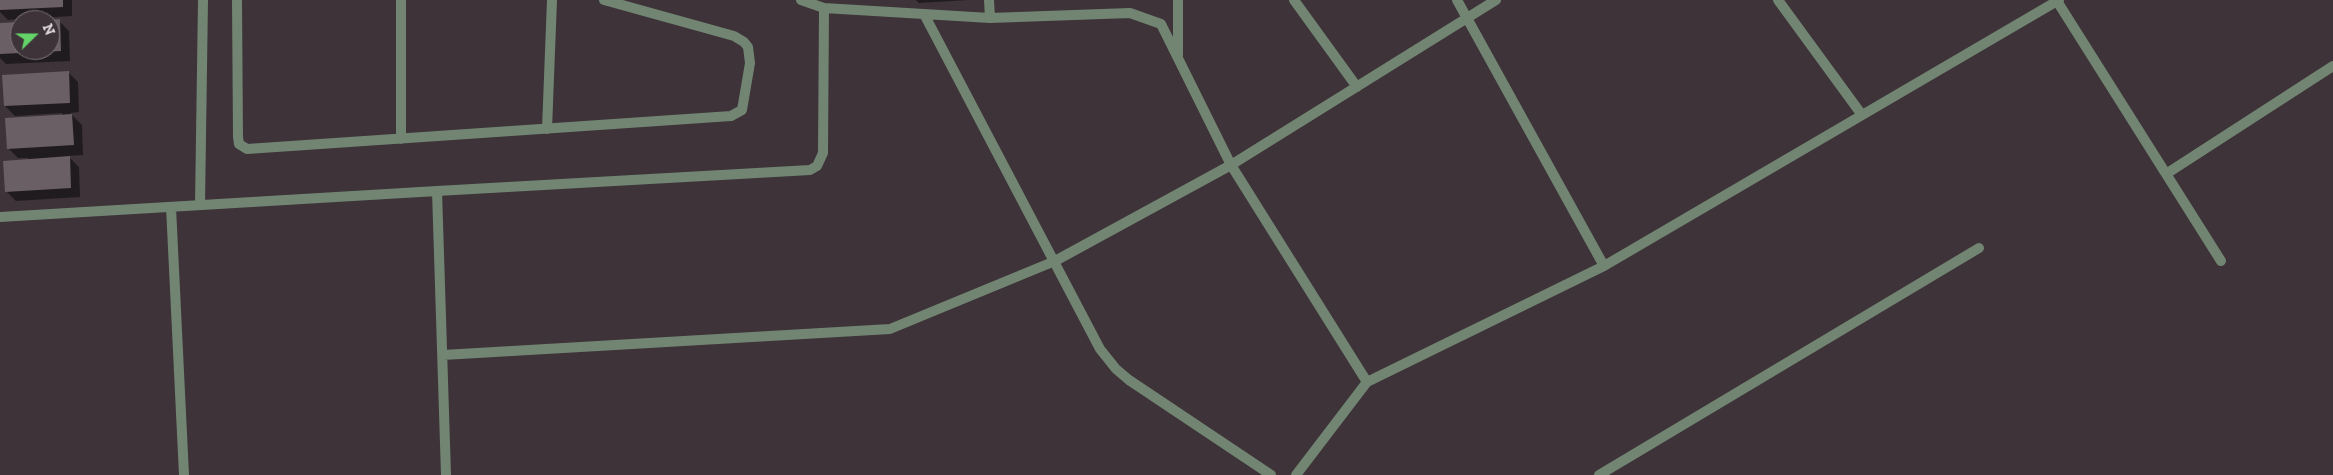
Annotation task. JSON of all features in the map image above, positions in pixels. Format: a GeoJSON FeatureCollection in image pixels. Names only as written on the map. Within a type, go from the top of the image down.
{"type":"FeatureCollection","features":[{"type":"Feature","properties":{"kind":"street"},"geometry":{"type":"LineString","coordinates":[[200,205],[203,0]]}},
{"type":"Feature","properties":{"kind":"street"},"geometry":{"type":"LineString","coordinates":[[236,0],[238,136],[240,144],[247,149],[256,150],[731,116],[742,110],[750,63],[748,47],[744,42],[734,36],[604,0]]}},
{"type":"Feature","properties":{"kind":"street"},"geometry":{"type":"LineString","coordinates":[[400,0],[401,139]]}},
{"type":"Feature","properties":{"kind":"street"},"geometry":{"type":"LineString","coordinates":[[547,129],[552,0]]}},
{"type":"Feature","properties":{"kind":"street"},"geometry":{"type":"LineString","coordinates":[[989,0],[990,18]]}},
{"type":"Feature","properties":{"kind":"street"},"geometry":{"type":"LineString","coordinates":[[1178,0],[1178,56]]}},
{"type":"Feature","properties":{"kind":"street"},"geometry":{"type":"LineString","coordinates":[[1294,0],[1357,88]]}},
{"type":"Feature","properties":{"kind":"street"},"geometry":{"type":"LineString","coordinates":[[1457,0],[1604,266]]}},
{"type":"Feature","properties":{"kind":"street"},"geometry":{"type":"LineString","coordinates":[[442,356],[890,329],[1055,261],[1232,165],[1496,0]]}},
{"type":"Feature","properties":{"kind":"street"},"geometry":{"type":"LineString","coordinates":[[1778,0],[1862,115]]}},
{"type":"Feature","properties":{"kind":"street"},"geometry":{"type":"LineString","coordinates":[[1296,475],[1367,382],[1604,266],[2058,0],[2221,261]]}},
{"type":"Feature","properties":{"kind":"street"},"geometry":{"type":"LineString","coordinates":[[804,1],[824,8],[990,18],[1130,13],[1161,24],[1232,165],[1367,382]]}},
{"type":"Feature","properties":{"kind":"street"},"geometry":{"type":"LineString","coordinates":[[0,217],[810,170],[817,166],[823,153],[824,8]]}},
{"type":"Feature","properties":{"kind":"street"},"geometry":{"type":"LineString","coordinates":[[924,14],[1100,349],[1116,369],[1271,475]]}},
{"type":"Feature","properties":{"kind":"street"},"geometry":{"type":"LineString","coordinates":[[2166,174],[2333,66]]}},
{"type":"Feature","properties":{"kind":"street"},"geometry":{"type":"LineString","coordinates":[[437,191],[446,475]]}},
{"type":"Feature","properties":{"kind":"street"},"geometry":{"type":"LineString","coordinates":[[171,207],[184,475]]}},
{"type":"Feature","properties":{"kind":"street"},"geometry":{"type":"LineString","coordinates":[[1599,475],[1979,248]]}},
{"type":"Feature","properties":{"kind":"building"},"geometry":{"type":"Polygon","coordinates":[[[0,0],[63,0],[63,7],[0,10],[0,0]]]}},
{"type":"Feature","properties":{"kind":"building"},"geometry":{"type":"Polygon","coordinates":[[[60,19],[61,51],[60,51],[60,19]]]}},
{"type":"Feature","properties":{"kind":"building"},"geometry":{"type":"Polygon","coordinates":[[[10,22],[10,54],[0,54],[0,23],[10,22]]]}},
{"type":"Feature","properties":{"kind":"building"},"geometry":{"type":"Polygon","coordinates":[[[69,71],[70,103],[4,106],[2,75],[69,71]]]}},
{"type":"Feature","properties":{"kind":"building"},"geometry":{"type":"Polygon","coordinates":[[[72,114],[74,145],[7,149],[5,118],[72,114]]]}},
{"type":"Feature","properties":{"kind":"building"},"geometry":{"type":"Polygon","coordinates":[[[70,156],[71,188],[5,192],[3,161],[70,156]]]}}]}
